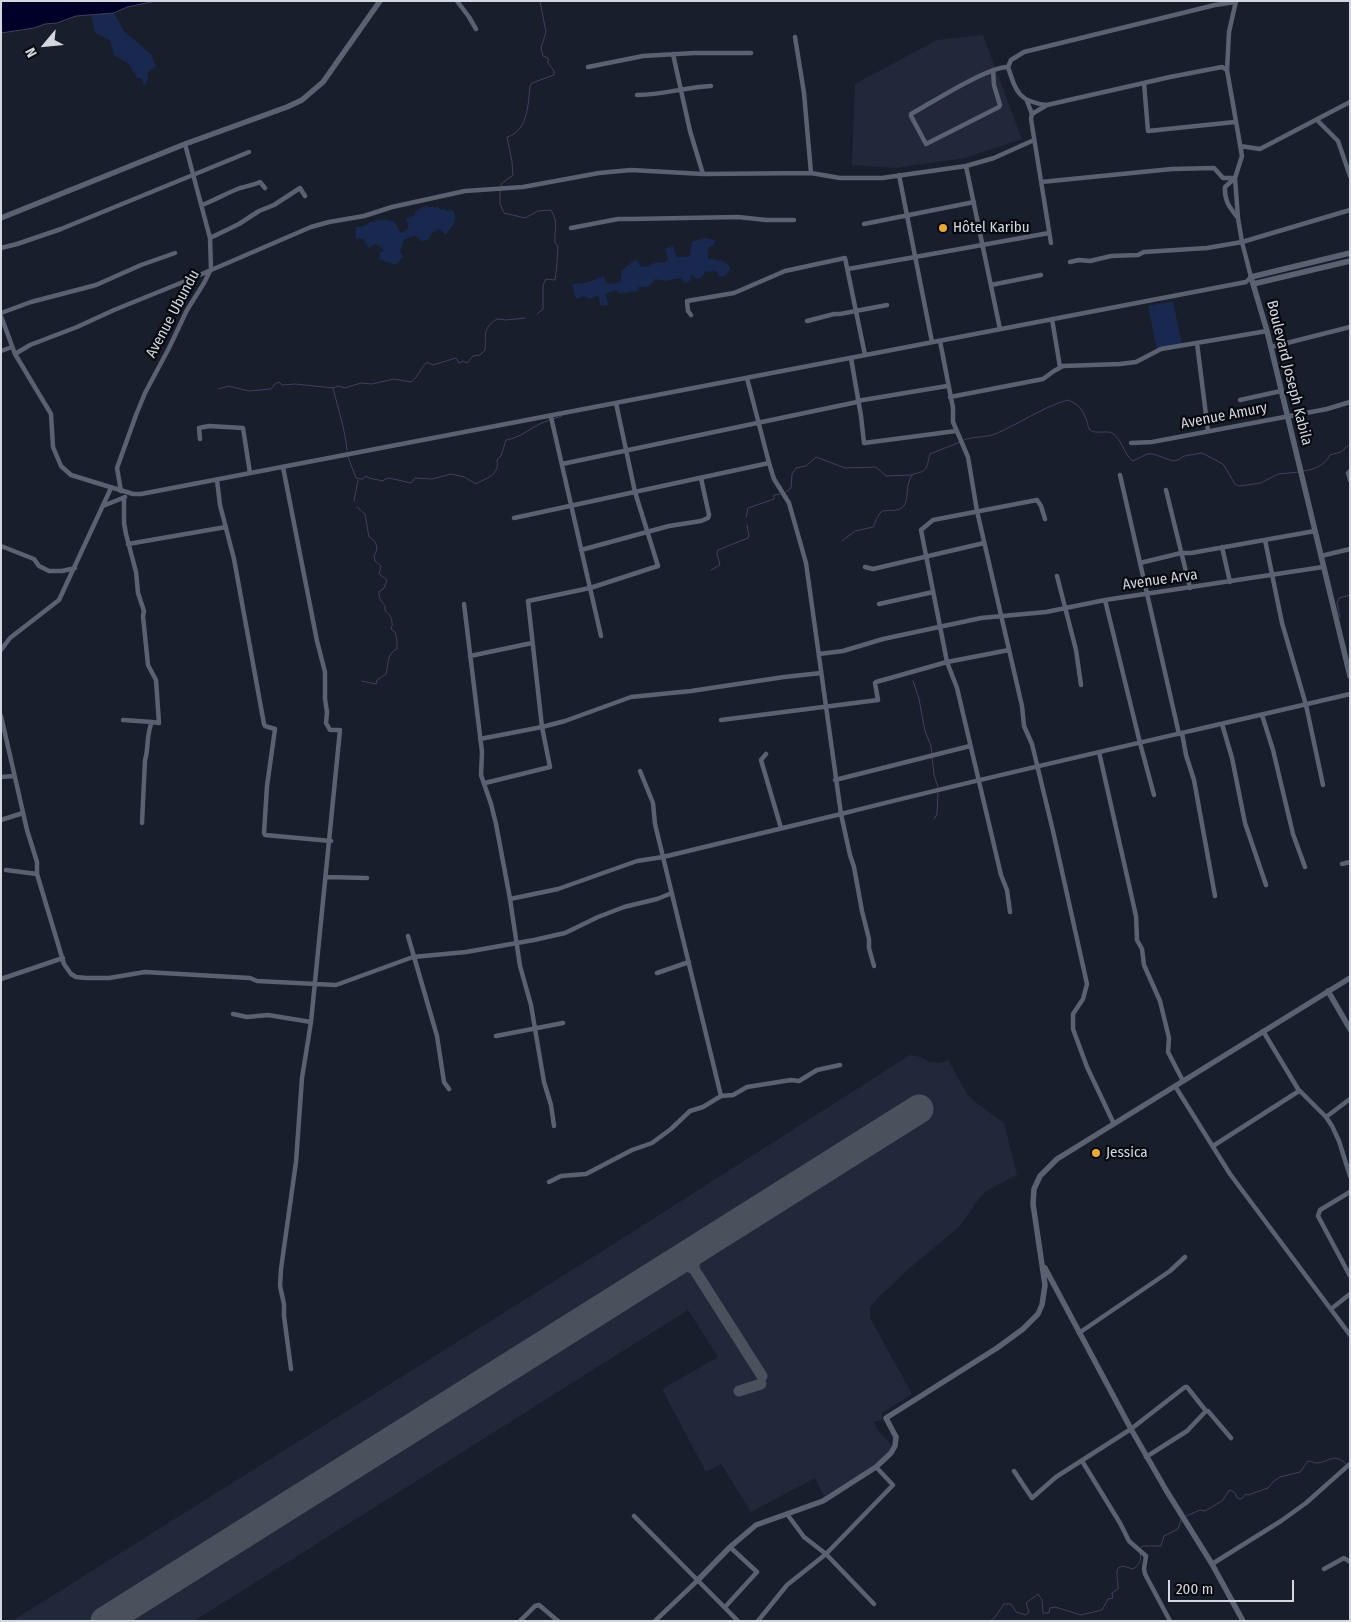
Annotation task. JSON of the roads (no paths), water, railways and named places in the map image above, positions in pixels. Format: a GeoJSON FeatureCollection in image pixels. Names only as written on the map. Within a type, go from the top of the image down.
{"type":"FeatureCollection","features":[{"type":"Feature","properties":{"kind":"street"},"geometry":{"type":"LineString","coordinates":[[1,218],[185,144],[302,100],[322,82],[380,1]]}},
{"type":"Feature","properties":{"kind":"street"},"geometry":{"type":"LineString","coordinates":[[457,1],[470,17],[476,29]]}},
{"type":"Feature","properties":{"kind":"street"},"geometry":{"type":"LineString","coordinates":[[1047,105],[1027,101],[1022,97],[1015,87],[1008,67],[1011,60],[1024,52],[1215,5],[1236,2],[1229,32],[1227,70],[1242,156],[1235,178],[1238,218],[1253,284]]}},
{"type":"Feature","properties":{"kind":"street"},"geometry":{"type":"LineString","coordinates":[[794,37],[804,93],[811,174]]}},
{"type":"Feature","properties":{"kind":"street"},"geometry":{"type":"LineString","coordinates":[[588,67],[643,56],[751,53]]}},
{"type":"Feature","properties":{"kind":"street"},"geometry":{"type":"LineString","coordinates":[[673,54],[690,131],[703,174]]}},
{"type":"Feature","properties":{"kind":"street"},"geometry":{"type":"LineString","coordinates":[[993,70],[999,107],[926,144],[911,114],[993,70],[999,67],[1008,67]]}},
{"type":"Feature","properties":{"kind":"street"},"geometry":{"type":"LineString","coordinates":[[1032,114],[1047,105],[1144,83],[1222,68],[1227,70]]}},
{"type":"Feature","properties":{"kind":"street"},"geometry":{"type":"LineString","coordinates":[[1144,83],[1148,131],[1235,122]]}},
{"type":"Feature","properties":{"kind":"street"},"geometry":{"type":"LineString","coordinates":[[637,95],[655,95],[698,86],[711,86]]}},
{"type":"Feature","properties":{"kind":"street"},"geometry":{"type":"LineString","coordinates":[[1027,101],[1032,114],[1031,119],[1040,182],[1051,243]]}},
{"type":"Feature","properties":{"kind":"street"},"geometry":{"type":"LineString","coordinates":[[1240,146],[1260,149],[1350,102]]}},
{"type":"Feature","properties":{"kind":"street"},"geometry":{"type":"LineString","coordinates":[[1317,120],[1338,141],[1349,174]]}},
{"type":"Feature","properties":{"kind":"street"},"geometry":{"type":"LineString","coordinates":[[15,354],[311,227],[465,191],[499,189],[599,173],[631,170],[703,174],[811,174],[850,179],[899,176],[966,166],[994,158],[1034,140]]}},
{"type":"Feature","properties":{"kind":"street","name":"Avenue Ubundu"},"geometry":{"type":"LineString","coordinates":[[121,491],[117,468],[136,415],[186,310],[211,269],[210,238],[185,144]]}},
{"type":"Feature","properties":{"kind":"street"},"geometry":{"type":"LineString","coordinates":[[1,248],[57,230],[194,176],[249,152]]}},
{"type":"Feature","properties":{"kind":"street"},"geometry":{"type":"LineString","coordinates":[[966,166],[1000,329]]}},
{"type":"Feature","properties":{"kind":"street"},"geometry":{"type":"LineString","coordinates":[[1040,182],[1172,169],[1206,168],[1214,168],[1223,178],[1235,178]]}},
{"type":"Feature","properties":{"kind":"street"},"geometry":{"type":"LineString","coordinates":[[899,176],[932,342]]}},
{"type":"Feature","properties":{"kind":"street"},"geometry":{"type":"LineString","coordinates":[[1235,178],[1225,187],[1224,194],[1226,203],[1238,218]]}},
{"type":"Feature","properties":{"kind":"street"},"geometry":{"type":"LineString","coordinates":[[202,205],[260,182],[265,188]]}},
{"type":"Feature","properties":{"kind":"street"},"geometry":{"type":"LineString","coordinates":[[210,238],[239,224],[259,211],[274,205],[300,188],[305,196]]}},
{"type":"Feature","properties":{"kind":"street"},"geometry":{"type":"LineString","coordinates":[[864,224],[974,202]]}},
{"type":"Feature","properties":{"kind":"street"},"geometry":{"type":"LineString","coordinates":[[1070,262],[1144,252],[1207,248],[1242,242],[1350,210]]}},
{"type":"Feature","properties":{"kind":"street"},"geometry":{"type":"LineString","coordinates":[[571,228],[618,219],[745,217],[766,220],[794,220]]}},
{"type":"Feature","properties":{"kind":"street"},"geometry":{"type":"LineString","coordinates":[[848,269],[1049,232]]}},
{"type":"Feature","properties":{"kind":"street"},"geometry":{"type":"LineString","coordinates":[[175,253],[140,265],[101,284],[31,302],[1,314],[15,354],[51,414],[53,447],[61,466],[71,476],[121,491],[141,494],[1246,282],[1252,277],[1350,253]]}},
{"type":"Feature","properties":{"kind":"street"},"geometry":{"type":"LineString","coordinates":[[691,315],[688,311],[687,301],[734,293],[785,271],[845,258],[865,355]]}},
{"type":"Feature","properties":{"kind":"street","name":"Boulevard Joseph Kabila"},"geometry":{"type":"LineString","coordinates":[[1246,282],[1253,284],[1350,262]]}},
{"type":"Feature","properties":{"kind":"street"},"geometry":{"type":"LineString","coordinates":[[991,285],[1041,276]]}},
{"type":"Feature","properties":{"kind":"street","name":"Boulevard Joseph Kabila"},"geometry":{"type":"LineString","coordinates":[[1253,284],[1271,347],[1323,567],[1347,652],[1350,676]]}},
{"type":"Feature","properties":{"kind":"street"},"geometry":{"type":"LineString","coordinates":[[807,321],[834,314],[856,312],[887,305]]}},
{"type":"Feature","properties":{"kind":"street"},"geometry":{"type":"LineString","coordinates":[[1052,319],[1060,367]]}},
{"type":"Feature","properties":{"kind":"street"},"geometry":{"type":"LineString","coordinates":[[1271,347],[1350,327]]}},
{"type":"Feature","properties":{"kind":"street"},"geometry":{"type":"LineString","coordinates":[[950,397],[1043,379],[1060,367],[1136,362],[1160,349],[1267,331]]}},
{"type":"Feature","properties":{"kind":"street"},"geometry":{"type":"LineString","coordinates":[[940,341],[956,431],[970,465],[977,511],[1022,706],[1025,728],[1032,744],[1087,984],[1083,999],[1074,1014],[1073,1029],[1114,1124]]}},
{"type":"Feature","properties":{"kind":"street"},"geometry":{"type":"LineString","coordinates":[[1197,343],[1208,431]]}},
{"type":"Feature","properties":{"kind":"street"},"geometry":{"type":"LineString","coordinates":[[1,351],[12,347]]}},
{"type":"Feature","properties":{"kind":"street"},"geometry":{"type":"LineString","coordinates":[[851,358],[861,416],[863,441],[865,443],[956,431]]}},
{"type":"Feature","properties":{"kind":"street"},"geometry":{"type":"LineString","coordinates":[[747,378],[774,479],[788,503],[806,563],[835,780],[874,966]]}},
{"type":"Feature","properties":{"kind":"street"},"geometry":{"type":"LineString","coordinates":[[562,464],[858,402],[947,386]]}},
{"type":"Feature","properties":{"kind":"street"},"geometry":{"type":"LineString","coordinates":[[1240,400],[1281,391]]}},
{"type":"Feature","properties":{"kind":"street","name":"Avenue Amury"},"geometry":{"type":"LineString","coordinates":[[1131,443],[1152,442],[1326,409],[1350,402]]}},
{"type":"Feature","properties":{"kind":"street"},"geometry":{"type":"LineString","coordinates":[[485,783],[550,767],[542,727],[528,601],[590,588],[658,566],[635,492],[616,403]]}},
{"type":"Feature","properties":{"kind":"street"},"geometry":{"type":"LineString","coordinates":[[551,416],[601,636]]}},
{"type":"Feature","properties":{"kind":"street"},"geometry":{"type":"LineString","coordinates":[[200,439],[199,428],[210,426],[243,428],[250,473]]}},
{"type":"Feature","properties":{"kind":"street"},"geometry":{"type":"LineString","coordinates":[[514,518],[769,463]]}},
{"type":"Feature","properties":{"kind":"street"},"geometry":{"type":"LineString","coordinates":[[282,467],[325,673],[326,723],[330,730],[340,730],[311,1022],[302,1078],[296,1162],[280,1286],[284,1304],[291,1368]]}},
{"type":"Feature","properties":{"kind":"street"},"geometry":{"type":"LineString","coordinates":[[1350,470],[1348,472],[1350,480]]}},
{"type":"Feature","properties":{"kind":"street"},"geometry":{"type":"LineString","coordinates":[[1120,474],[1186,757],[1194,780],[1215,896]]}},
{"type":"Feature","properties":{"kind":"street"},"geometry":{"type":"LineString","coordinates":[[582,550],[708,518],[709,515],[701,478]]}},
{"type":"Feature","properties":{"kind":"street"},"geometry":{"type":"LineString","coordinates":[[217,480],[220,505],[234,559],[264,724],[275,729],[267,786],[264,833],[265,835],[330,841]]}},
{"type":"Feature","properties":{"kind":"street"},"geometry":{"type":"LineString","coordinates":[[1,650],[10,638],[56,604],[66,588],[112,488]]}},
{"type":"Feature","properties":{"kind":"street"},"geometry":{"type":"LineString","coordinates":[[1166,490],[1190,588]]}},
{"type":"Feature","properties":{"kind":"street"},"geometry":{"type":"LineString","coordinates":[[103,506],[133,494]]}},
{"type":"Feature","properties":{"kind":"street"},"geometry":{"type":"LineString","coordinates":[[123,720],[159,723],[156,680],[148,665],[144,611],[138,593],[136,572],[124,523],[124,498]]}},
{"type":"Feature","properties":{"kind":"street"},"geometry":{"type":"LineString","coordinates":[[1010,912],[1007,890],[1001,875],[957,688],[947,662],[921,529],[933,520],[1037,500],[1045,519]]}},
{"type":"Feature","properties":{"kind":"street"},"geometry":{"type":"LineString","coordinates":[[128,544],[226,527]]}},
{"type":"Feature","properties":{"kind":"street"},"geometry":{"type":"LineString","coordinates":[[1140,563],[1181,553],[1192,553],[1315,530]]}},
{"type":"Feature","properties":{"kind":"street"},"geometry":{"type":"LineString","coordinates":[[1265,540],[1282,623],[1306,705],[1323,785]]}},
{"type":"Feature","properties":{"kind":"street"},"geometry":{"type":"LineString","coordinates":[[865,567],[873,569],[984,543]]}},
{"type":"Feature","properties":{"kind":"street"},"geometry":{"type":"LineString","coordinates":[[1,546],[34,559],[39,566],[49,571],[75,568]]}},
{"type":"Feature","properties":{"kind":"street"},"geometry":{"type":"LineString","coordinates":[[1222,547],[1230,582]]}},
{"type":"Feature","properties":{"kind":"street"},"geometry":{"type":"LineString","coordinates":[[1321,556],[1350,549]]}},
{"type":"Feature","properties":{"kind":"street","name":"Avenue Arva"},"geometry":{"type":"LineString","coordinates":[[818,654],[843,651],[940,626],[1001,615],[1046,612],[1105,600],[1323,567]]}},
{"type":"Feature","properties":{"kind":"street"},"geometry":{"type":"LineString","coordinates":[[1057,576],[1076,650],[1081,685]]}},
{"type":"Feature","properties":{"kind":"street"},"geometry":{"type":"LineString","coordinates":[[879,604],[933,592]]}},
{"type":"Feature","properties":{"kind":"street"},"geometry":{"type":"LineString","coordinates":[[1105,600],[1154,795]]}},
{"type":"Feature","properties":{"kind":"street"},"geometry":{"type":"LineString","coordinates":[[464,604],[482,752],[480,773],[485,783],[496,824],[520,966],[524,977],[524,987],[531,1005],[544,1082],[552,1105],[554,1126]]}},
{"type":"Feature","properties":{"kind":"street"},"geometry":{"type":"LineString","coordinates":[[470,656],[532,643]]}},
{"type":"Feature","properties":{"kind":"street"},"geometry":{"type":"LineString","coordinates":[[721,720],[878,700],[876,682],[947,662],[1009,650]]}},
{"type":"Feature","properties":{"kind":"street"},"geometry":{"type":"LineString","coordinates":[[480,738],[566,721],[632,697],[821,674]]}},
{"type":"Feature","properties":{"kind":"street"},"geometry":{"type":"LineString","coordinates":[[510,899],[558,889],[637,861],[663,857],[978,779],[1350,694]]}},
{"type":"Feature","properties":{"kind":"street"},"geometry":{"type":"LineString","coordinates":[[1262,715],[1293,834],[1305,867]]}},
{"type":"Feature","properties":{"kind":"street"},"geometry":{"type":"LineString","coordinates":[[1,716],[23,814],[37,862],[38,874],[64,964],[70,974],[76,977],[109,978],[145,972],[250,978],[257,982],[336,985],[413,957],[466,952],[568,932],[594,918],[672,893]]}},
{"type":"Feature","properties":{"kind":"street"},"geometry":{"type":"LineString","coordinates":[[142,823],[145,760],[148,752],[152,722]]}},
{"type":"Feature","properties":{"kind":"street"},"geometry":{"type":"LineString","coordinates":[[1222,724],[1232,758],[1245,823],[1266,885]]}},
{"type":"Feature","properties":{"kind":"street"},"geometry":{"type":"LineString","coordinates":[[835,780],[970,746]]}},
{"type":"Feature","properties":{"kind":"street"},"geometry":{"type":"LineString","coordinates":[[1099,752],[1136,916],[1137,940],[1142,949],[1144,965],[1160,1002],[1169,1038],[1168,1052],[1183,1081]]}},
{"type":"Feature","properties":{"kind":"street"},"geometry":{"type":"LineString","coordinates":[[766,754],[761,760],[781,828]]}},
{"type":"Feature","properties":{"kind":"street"},"geometry":{"type":"LineString","coordinates":[[640,771],[653,803],[655,824],[720,1096]]}},
{"type":"Feature","properties":{"kind":"street"},"geometry":{"type":"LineString","coordinates":[[1,777],[14,776]]}},
{"type":"Feature","properties":{"kind":"street"},"geometry":{"type":"LineString","coordinates":[[1,820],[23,814]]}},
{"type":"Feature","properties":{"kind":"street"},"geometry":{"type":"LineString","coordinates":[[1342,864],[1350,862]]}},
{"type":"Feature","properties":{"kind":"street"},"geometry":{"type":"LineString","coordinates":[[6,870],[38,874]]}},
{"type":"Feature","properties":{"kind":"street"},"geometry":{"type":"LineString","coordinates":[[326,877],[367,878]]}},
{"type":"Feature","properties":{"kind":"street"},"geometry":{"type":"LineString","coordinates":[[408,936],[436,1036],[444,1081],[449,1089]]}},
{"type":"Feature","properties":{"kind":"street"},"geometry":{"type":"LineString","coordinates":[[1,979],[63,958]]}},
{"type":"Feature","properties":{"kind":"street"},"geometry":{"type":"LineString","coordinates":[[657,973],[688,962]]}},
{"type":"Feature","properties":{"kind":"street"},"geometry":{"type":"LineString","coordinates":[[655,1621],[730,1547],[756,1525],[823,1502],[876,1467],[891,1453],[896,1438],[886,1418],[997,1348],[1023,1330],[1038,1314],[1045,1285],[1033,1204],[1034,1189],[1040,1176],[1056,1159],[1350,978]]}},
{"type":"Feature","properties":{"kind":"street"},"geometry":{"type":"LineString","coordinates":[[1328,991],[1350,1029]]}},
{"type":"Feature","properties":{"kind":"street"},"geometry":{"type":"LineString","coordinates":[[233,1014],[247,1017],[268,1015],[311,1022]]}},
{"type":"Feature","properties":{"kind":"street"},"geometry":{"type":"LineString","coordinates":[[496,1036],[563,1023]]}},
{"type":"Feature","properties":{"kind":"street"},"geometry":{"type":"LineString","coordinates":[[1263,1031],[1298,1089],[1326,1117],[1340,1141],[1350,1176]]}},
{"type":"Feature","properties":{"kind":"street"},"geometry":{"type":"LineString","coordinates":[[549,1182],[561,1176],[586,1174],[632,1150],[652,1143],[671,1129],[690,1111],[711,1103],[715,1098],[733,1095],[747,1087],[790,1080],[799,1081],[806,1078],[812,1072],[828,1069],[840,1064]]}},
{"type":"Feature","properties":{"kind":"street"},"geometry":{"type":"LineString","coordinates":[[1175,1086],[1230,1174],[1350,1335]]}},
{"type":"Feature","properties":{"kind":"street"},"geometry":{"type":"LineString","coordinates":[[1213,1146],[1300,1091]]}},
{"type":"Feature","properties":{"kind":"street"},"geometry":{"type":"LineString","coordinates":[[1326,1117],[1350,1099]]}},
{"type":"Feature","properties":{"kind":"street"},"geometry":{"type":"LineString","coordinates":[[1343,1155],[1350,1151]]}},
{"type":"Feature","properties":{"kind":"street"},"geometry":{"type":"LineString","coordinates":[[1350,1192],[1320,1210],[1318,1216],[1350,1276]]}},
{"type":"Feature","properties":{"kind":"street"},"geometry":{"type":"LineString","coordinates":[[1079,1333],[1170,1271],[1184,1257]]}},
{"type":"Feature","properties":{"kind":"street"},"geometry":{"type":"LineString","coordinates":[[1043,1264],[1146,1457],[1212,1564],[1243,1621]]}},
{"type":"Feature","properties":{"kind":"street"},"geometry":{"type":"LineString","coordinates":[[1044,1295],[1050,1291],[1059,1294]]}},
{"type":"Feature","properties":{"kind":"street"},"geometry":{"type":"LineString","coordinates":[[1331,1309],[1350,1294]]}},
{"type":"Feature","properties":{"kind":"street"},"geometry":{"type":"LineString","coordinates":[[1014,1471],[1032,1498],[1056,1477],[1131,1429],[1185,1387],[1231,1438]]}},
{"type":"Feature","properties":{"kind":"street"},"geometry":{"type":"LineString","coordinates":[[1146,1457],[1187,1431],[1206,1411]]}},
{"type":"Feature","properties":{"kind":"street"},"geometry":{"type":"LineString","coordinates":[[1082,1461],[1129,1541],[1147,1558],[1144,1569],[1145,1574],[1170,1621]]}},
{"type":"Feature","properties":{"kind":"street"},"geometry":{"type":"LineString","coordinates":[[1212,1564],[1282,1521],[1306,1503],[1350,1464]]}},
{"type":"Feature","properties":{"kind":"street"},"geometry":{"type":"LineString","coordinates":[[758,1621],[787,1585],[826,1554],[893,1485],[876,1467]]}},
{"type":"Feature","properties":{"kind":"street"},"geometry":{"type":"LineString","coordinates":[[787,1514],[804,1537],[826,1554],[874,1604]]}},
{"type":"Feature","properties":{"kind":"street"},"geometry":{"type":"LineString","coordinates":[[634,1516],[738,1621]]}},
{"type":"Feature","properties":{"kind":"street"},"geometry":{"type":"LineString","coordinates":[[724,1607],[758,1572],[730,1547]]}},
{"type":"Feature","properties":{"kind":"street"},"geometry":{"type":"LineString","coordinates":[[1324,1569],[1344,1558],[1350,1562]]}},
{"type":"Feature","properties":{"kind":"street"},"geometry":{"type":"LineString","coordinates":[[520,1621],[538,1606],[558,1621]]}},
{"type":"Feature","properties":{"kind":"waterway"},"geometry":{"type":"LineString","coordinates":[[501,187],[501,184],[513,175],[507,137],[514,134],[523,123],[526,116],[530,86],[532,83],[554,75],[554,71],[548,63],[548,58],[543,56],[541,48],[546,32],[540,1]]}},
{"type":"Feature","properties":{"kind":"waterway"},"geometry":{"type":"LineString","coordinates":[[500,191],[500,204],[504,213],[525,218],[538,211],[551,210],[555,219],[555,242],[558,247],[555,280],[546,279],[543,285],[543,309],[537,314]]}},
{"type":"Feature","properties":{"kind":"waterway"},"geometry":{"type":"LineString","coordinates":[[218,389],[229,386],[249,391],[271,389],[279,382],[282,385],[295,384],[333,388],[338,386],[345,388],[361,383],[372,384],[394,379],[411,382],[427,362],[433,365],[456,358],[459,363],[463,361],[467,363],[473,356],[480,355],[485,350],[487,329],[497,319],[525,318]]}},
{"type":"Feature","properties":{"kind":"waterway"},"geometry":{"type":"LineString","coordinates":[[333,388],[347,450]]}},
{"type":"Feature","properties":{"kind":"waterway"},"geometry":{"type":"LineString","coordinates":[[964,440],[995,434],[1048,407],[1067,400],[1080,408],[1091,431],[1109,432],[1116,436],[1127,455],[1133,461],[1147,454],[1153,454],[1173,461],[1184,456],[1202,453],[1223,464],[1235,484],[1239,486],[1261,483],[1278,474],[1299,472]]}},
{"type":"Feature","properties":{"kind":"waterway"},"geometry":{"type":"LineString","coordinates":[[553,419],[562,416]]}},
{"type":"Feature","properties":{"kind":"waterway"},"geometry":{"type":"LineString","coordinates":[[348,457],[356,478],[362,479],[366,476],[383,481],[389,478],[411,483],[415,478],[432,479],[451,474],[464,477],[476,484],[494,473],[497,460],[501,456],[506,440],[517,437],[550,420]]}},
{"type":"Feature","properties":{"kind":"waterway"},"geometry":{"type":"LineString","coordinates":[[842,541],[855,531],[873,527],[883,511],[896,510],[902,507],[905,504],[908,486],[913,474],[922,472],[926,468],[930,454],[960,442]]}},
{"type":"Feature","properties":{"kind":"waterway"},"geometry":{"type":"LineString","coordinates":[[1303,471],[1319,466],[1330,455],[1341,452],[1350,444]]}},
{"type":"Feature","properties":{"kind":"waterway"},"geometry":{"type":"LineString","coordinates":[[786,492],[791,488],[792,474],[796,468],[806,466],[816,457],[845,468],[876,467],[886,476],[912,475]]}},
{"type":"Feature","properties":{"kind":"waterway"},"geometry":{"type":"LineString","coordinates":[[354,501],[358,480]]}},
{"type":"Feature","properties":{"kind":"waterway"},"geometry":{"type":"LineString","coordinates":[[746,517],[748,508],[774,499],[774,495],[780,494]]}},
{"type":"Feature","properties":{"kind":"waterway"},"geometry":{"type":"LineString","coordinates":[[357,507],[365,514],[369,537],[376,545],[374,556],[375,561],[381,566],[379,574],[387,580],[384,588],[379,592],[379,596],[385,606],[385,611],[389,614],[392,624],[391,629],[395,632],[397,638],[397,649],[389,656],[386,674],[377,680],[376,684],[362,681]]}},
{"type":"Feature","properties":{"kind":"waterway"},"geometry":{"type":"LineString","coordinates":[[711,570],[720,565],[717,554],[718,550],[748,538],[747,525]]}},
{"type":"Feature","properties":{"kind":"waterway"},"geometry":{"type":"LineString","coordinates":[[1340,617],[1337,603],[1339,598],[1350,595]]}},
{"type":"Feature","properties":{"kind":"waterway"},"geometry":{"type":"LineString","coordinates":[[913,681],[919,699],[925,731],[931,746],[934,775],[938,787]]}},
{"type":"Feature","properties":{"kind":"waterway"},"geometry":{"type":"LineString","coordinates":[[934,819],[937,814],[938,793]]}},
{"type":"Feature","properties":{"kind":"waterway"},"geometry":{"type":"LineString","coordinates":[[1186,1516],[1200,1510],[1205,1511],[1222,1501],[1231,1490],[1237,1498],[1241,1499],[1246,1494],[1268,1488],[1280,1477],[1300,1472],[1308,1461],[1317,1463],[1335,1458],[1342,1460],[1346,1464]]}},
{"type":"Feature","properties":{"kind":"waterway"},"geometry":{"type":"LineString","coordinates":[[1139,1549],[1143,1546],[1161,1546],[1164,1536],[1178,1529],[1181,1520]]}},
{"type":"Feature","properties":{"kind":"waterway"},"geometry":{"type":"LineString","coordinates":[[990,1621],[1004,1604],[1011,1604],[1016,1612],[1026,1615],[1029,1612],[1026,1603],[1038,1594],[1042,1600],[1043,1613],[1049,1613],[1050,1608],[1055,1607],[1081,1615],[1102,1610],[1108,1599],[1113,1598],[1112,1593],[1118,1589],[1118,1568],[1123,1566],[1133,1569],[1140,1563],[1140,1554]]}},
{"type":"Feature","properties":{"kind":"place","name":"Hôtel Karibu"},"geometry":{"type":"Point","coordinates":[943,228]}},
{"type":"Feature","properties":{"kind":"place","name":"Jessica"},"geometry":{"type":"Point","coordinates":[1096,1153]}}]}
